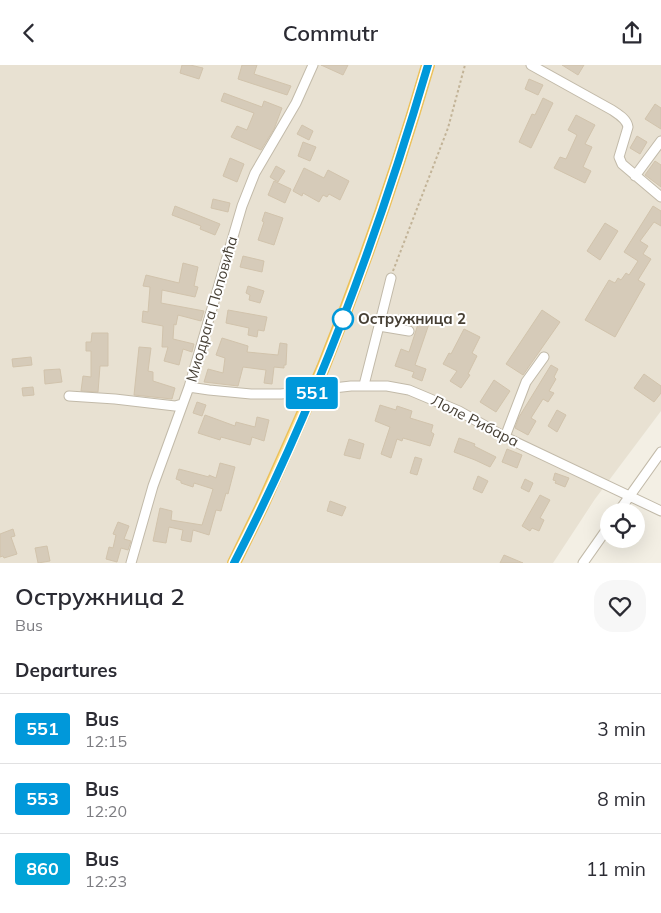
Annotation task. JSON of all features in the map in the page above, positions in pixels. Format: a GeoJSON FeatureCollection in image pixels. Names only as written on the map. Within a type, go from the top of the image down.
{"type":"FeatureCollection","features":[{"type":"Feature","properties":{"kind":"main road"},"geometry":{"type":"LineString","coordinates":[[234,563],[262,506],[306,407],[350,299],[379,221],[428,65]]}},
{"type":"Feature","properties":{"kind":"street","name":"Миодрага Поповића"},"geometry":{"type":"LineString","coordinates":[[131,563],[153,486],[189,387],[250,183],[296,103],[313,65]]}},
{"type":"Feature","properties":{"kind":"street"},"geometry":{"type":"LineString","coordinates":[[531,65],[612,110],[628,123],[628,131],[619,160],[661,197]]}},
{"type":"Feature","properties":{"kind":"street"},"geometry":{"type":"LineString","coordinates":[[635,176],[661,141]]}},
{"type":"Feature","properties":{"kind":"street"},"geometry":{"type":"LineString","coordinates":[[364,385],[391,278]]}},
{"type":"Feature","properties":{"kind":"street"},"geometry":{"type":"LineString","coordinates":[[379,326],[409,331]]}},
{"type":"Feature","properties":{"kind":"street"},"geometry":{"type":"LineString","coordinates":[[505,437],[526,382],[544,357]]}},
{"type":"Feature","properties":{"kind":"street","name":"Лоле Рибара"},"geometry":{"type":"LineString","coordinates":[[189,387],[251,394],[281,394],[364,385],[409,389],[459,411],[505,437],[661,511]]}},
{"type":"Feature","properties":{"kind":"street"},"geometry":{"type":"LineString","coordinates":[[69,396],[174,406],[182,404]]}},
{"type":"Feature","properties":{"kind":"street"},"geometry":{"type":"LineString","coordinates":[[625,503],[661,452]]}},
{"type":"Feature","properties":{"kind":"street"},"geometry":{"type":"LineString","coordinates":[[584,563],[600,539]]}},
{"type":"Feature","properties":{"kind":"path"},"geometry":{"type":"LineString","coordinates":[[391,278],[448,128],[465,65]]}},
{"type":"Feature","properties":{"kind":"shaded area"},"geometry":{"type":"Polygon","coordinates":[[[0,65],[661,65],[661,411],[595,499],[553,563],[0,563],[0,65]]]}},
{"type":"Feature","properties":{"kind":"building"},"geometry":{"type":"Polygon","coordinates":[[[182,65],[203,68],[199,79],[180,73],[182,65]]]}},
{"type":"Feature","properties":{"kind":"building"},"geometry":{"type":"Polygon","coordinates":[[[242,65],[257,65],[254,74],[291,86],[287,95],[238,79],[242,65]]]}},
{"type":"Feature","properties":{"kind":"building"},"geometry":{"type":"Polygon","coordinates":[[[321,65],[348,65],[343,75],[321,65]]]}},
{"type":"Feature","properties":{"kind":"building"},"geometry":{"type":"Polygon","coordinates":[[[562,65],[584,65],[578,75],[562,65]]]}},
{"type":"Feature","properties":{"kind":"building"},"geometry":{"type":"Polygon","coordinates":[[[529,79],[543,85],[538,95],[525,89],[529,79]]]}},
{"type":"Feature","properties":{"kind":"building"},"geometry":{"type":"Polygon","coordinates":[[[224,93],[262,107],[264,101],[282,108],[274,129],[261,150],[231,137],[237,126],[247,130],[254,113],[221,101],[224,93]]]}},
{"type":"Feature","properties":{"kind":"building"},"geometry":{"type":"Polygon","coordinates":[[[543,98],[553,103],[531,148],[519,142],[532,114],[535,115],[543,98]]]}},
{"type":"Feature","properties":{"kind":"building"},"geometry":{"type":"Polygon","coordinates":[[[655,104],[661,108],[661,129],[645,119],[655,104]]]}},
{"type":"Feature","properties":{"kind":"building"},"geometry":{"type":"Polygon","coordinates":[[[576,115],[595,125],[585,144],[592,147],[583,167],[591,171],[585,183],[554,168],[560,157],[566,159],[577,135],[568,130],[576,115]]]}},
{"type":"Feature","properties":{"kind":"building"},"geometry":{"type":"Polygon","coordinates":[[[302,125],[313,131],[309,140],[297,134],[302,125]]]}},
{"type":"Feature","properties":{"kind":"building"},"geometry":{"type":"Polygon","coordinates":[[[637,136],[647,142],[640,154],[630,148],[637,136]]]}},
{"type":"Feature","properties":{"kind":"building"},"geometry":{"type":"Polygon","coordinates":[[[303,142],[316,147],[310,161],[298,156],[303,142]]]}},
{"type":"Feature","properties":{"kind":"building"},"geometry":{"type":"Polygon","coordinates":[[[230,158],[244,164],[237,182],[223,176],[230,158]]]}},
{"type":"Feature","properties":{"kind":"building"},"geometry":{"type":"Polygon","coordinates":[[[655,161],[661,165],[661,187],[645,175],[655,161]]]}},
{"type":"Feature","properties":{"kind":"building"},"geometry":{"type":"Polygon","coordinates":[[[276,166],[285,171],[278,182],[270,177],[276,166]]]}},
{"type":"Feature","properties":{"kind":"building"},"geometry":{"type":"Polygon","coordinates":[[[304,168],[324,178],[328,170],[349,181],[340,200],[329,194],[327,197],[323,195],[319,202],[303,193],[302,196],[293,191],[304,168]]]}},
{"type":"Feature","properties":{"kind":"building"},"geometry":{"type":"Polygon","coordinates":[[[274,181],[291,189],[285,203],[268,195],[274,181]]]}},
{"type":"Feature","properties":{"kind":"building"},"geometry":{"type":"Polygon","coordinates":[[[213,199],[230,203],[228,212],[211,208],[213,199]]]}},
{"type":"Feature","properties":{"kind":"building"},"geometry":{"type":"Polygon","coordinates":[[[175,206],[220,224],[215,235],[200,229],[201,226],[172,215],[175,206]]]}},
{"type":"Feature","properties":{"kind":"building"},"geometry":{"type":"Polygon","coordinates":[[[653,206],[661,211],[661,226],[654,222],[640,241],[648,246],[643,254],[651,259],[638,280],[645,284],[615,337],[585,320],[609,280],[615,283],[618,278],[621,280],[626,273],[629,275],[638,261],[624,252],[653,206]]]}},
{"type":"Feature","properties":{"kind":"building"},"geometry":{"type":"Polygon","coordinates":[[[265,212],[283,218],[274,245],[258,240],[265,212]]]}},
{"type":"Feature","properties":{"kind":"building"},"geometry":{"type":"Polygon","coordinates":[[[605,223],[618,231],[600,260],[587,251],[605,223]]]}},
{"type":"Feature","properties":{"kind":"building"},"geometry":{"type":"Polygon","coordinates":[[[243,256],[264,261],[262,272],[240,267],[243,256]]]}},
{"type":"Feature","properties":{"kind":"building"},"geometry":{"type":"Polygon","coordinates":[[[183,263],[198,267],[194,286],[198,287],[195,297],[162,290],[161,303],[204,311],[201,321],[178,315],[176,325],[174,324],[173,339],[194,344],[192,352],[183,349],[179,365],[164,361],[168,347],[162,347],[163,326],[142,322],[143,311],[148,312],[150,287],[143,286],[146,275],[179,283],[183,263]]]}},
{"type":"Feature","properties":{"kind":"building"},"geometry":{"type":"Polygon","coordinates":[[[248,286],[264,291],[260,303],[249,300],[250,295],[246,293],[248,286]]]}},
{"type":"Feature","properties":{"kind":"building"},"geometry":{"type":"Polygon","coordinates":[[[228,310],[267,317],[264,331],[258,330],[257,337],[248,335],[249,328],[226,323],[228,310]]]}},
{"type":"Feature","properties":{"kind":"building"},"geometry":{"type":"Polygon","coordinates":[[[542,310],[560,322],[523,375],[506,364],[542,310]]]}},
{"type":"Feature","properties":{"kind":"building"},"geometry":{"type":"Polygon","coordinates":[[[421,315],[431,318],[415,365],[426,369],[422,381],[412,377],[414,372],[395,366],[401,349],[409,352],[421,315]]]}},
{"type":"Feature","properties":{"kind":"building"},"geometry":{"type":"Polygon","coordinates":[[[464,329],[480,337],[472,353],[477,356],[468,374],[470,375],[461,388],[450,381],[457,371],[443,364],[449,353],[451,354],[464,329]]]}},
{"type":"Feature","properties":{"kind":"building"},"geometry":{"type":"Polygon","coordinates":[[[92,333],[108,333],[108,366],[100,366],[98,392],[81,391],[83,376],[91,377],[91,351],[86,351],[86,342],[91,342],[92,333]]]}},
{"type":"Feature","properties":{"kind":"building"},"geometry":{"type":"Polygon","coordinates":[[[222,338],[248,346],[247,352],[278,355],[280,343],[287,344],[286,365],[284,365],[284,368],[274,367],[272,384],[264,383],[266,370],[243,367],[238,386],[204,382],[208,369],[223,373],[225,358],[216,355],[222,338]]]}},
{"type":"Feature","properties":{"kind":"building"},"geometry":{"type":"Polygon","coordinates":[[[139,347],[151,348],[148,371],[153,372],[153,381],[175,388],[172,399],[134,395],[139,347]]]}},
{"type":"Feature","properties":{"kind":"building"},"geometry":{"type":"Polygon","coordinates":[[[31,357],[32,365],[13,367],[12,359],[31,357]]]}},
{"type":"Feature","properties":{"kind":"building"},"geometry":{"type":"Polygon","coordinates":[[[551,365],[558,369],[554,377],[556,379],[549,391],[554,393],[548,402],[543,399],[531,418],[536,421],[528,435],[515,428],[519,417],[551,365]]]}},
{"type":"Feature","properties":{"kind":"building"},"geometry":{"type":"Polygon","coordinates":[[[60,369],[62,382],[45,384],[44,370],[60,369]]]}},
{"type":"Feature","properties":{"kind":"building"},"geometry":{"type":"Polygon","coordinates":[[[644,374],[661,386],[661,393],[654,402],[634,388],[644,374]]]}},
{"type":"Feature","properties":{"kind":"building"},"geometry":{"type":"Polygon","coordinates":[[[494,380],[510,391],[496,412],[480,402],[494,380]]]}},
{"type":"Feature","properties":{"kind":"building"},"geometry":{"type":"Polygon","coordinates":[[[33,387],[34,395],[23,396],[22,388],[33,387]]]}},
{"type":"Feature","properties":{"kind":"building"},"geometry":{"type":"Polygon","coordinates":[[[197,402],[206,405],[202,416],[193,413],[197,402]]]}},
{"type":"Feature","properties":{"kind":"building"},"geometry":{"type":"Polygon","coordinates":[[[380,405],[396,410],[397,406],[412,411],[410,418],[433,425],[431,432],[434,434],[430,446],[403,438],[402,441],[397,439],[391,458],[381,454],[390,427],[375,421],[380,405]]]}},
{"type":"Feature","properties":{"kind":"building"},"geometry":{"type":"Polygon","coordinates":[[[557,410],[566,415],[557,432],[548,426],[557,410]]]}},
{"type":"Feature","properties":{"kind":"building"},"geometry":{"type":"Polygon","coordinates":[[[205,415],[235,426],[236,422],[255,427],[257,417],[269,420],[264,441],[252,437],[250,445],[221,437],[220,440],[198,433],[205,415]]]}},
{"type":"Feature","properties":{"kind":"building"},"geometry":{"type":"Polygon","coordinates":[[[459,438],[475,444],[474,446],[496,457],[490,467],[454,452],[459,438]]]}},
{"type":"Feature","properties":{"kind":"building"},"geometry":{"type":"Polygon","coordinates":[[[349,439],[364,444],[360,459],[344,455],[349,439]]]}},
{"type":"Feature","properties":{"kind":"building"},"geometry":{"type":"Polygon","coordinates":[[[507,449],[522,455],[517,468],[502,462],[507,449]]]}},
{"type":"Feature","properties":{"kind":"building"},"geometry":{"type":"Polygon","coordinates":[[[415,457],[422,459],[417,475],[410,473],[415,457]]]}},
{"type":"Feature","properties":{"kind":"building"},"geometry":{"type":"Polygon","coordinates":[[[220,463],[235,467],[228,494],[226,493],[221,511],[216,510],[209,535],[193,530],[191,542],[181,540],[183,530],[169,527],[166,543],[153,541],[160,508],[172,511],[171,520],[202,525],[213,489],[194,483],[193,487],[181,483],[181,481],[176,479],[179,469],[216,478],[220,463]]]}},
{"type":"Feature","properties":{"kind":"building"},"geometry":{"type":"Polygon","coordinates":[[[555,473],[569,478],[565,487],[555,483],[556,481],[553,480],[555,473]]]}},
{"type":"Feature","properties":{"kind":"building"},"geometry":{"type":"Polygon","coordinates":[[[478,476],[488,481],[482,493],[473,489],[478,476]]]}},
{"type":"Feature","properties":{"kind":"building"},"geometry":{"type":"Polygon","coordinates":[[[525,479],[533,483],[529,492],[521,488],[525,479]]]}},
{"type":"Feature","properties":{"kind":"building"},"geometry":{"type":"Polygon","coordinates":[[[540,495],[550,500],[540,518],[544,520],[539,531],[532,528],[530,531],[522,526],[540,495]]]}},
{"type":"Feature","properties":{"kind":"building"},"geometry":{"type":"Polygon","coordinates":[[[330,501],[346,507],[342,516],[327,511],[330,501]]]}},
{"type":"Feature","properties":{"kind":"building"},"geometry":{"type":"Polygon","coordinates":[[[118,522],[129,526],[124,539],[131,541],[128,550],[121,548],[117,562],[106,559],[109,547],[113,548],[116,535],[113,534],[118,522]]]}},
{"type":"Feature","properties":{"kind":"building"},"geometry":{"type":"Polygon","coordinates":[[[13,529],[15,536],[11,537],[17,554],[4,558],[3,556],[0,557],[0,534],[13,529]]]}},
{"type":"Feature","properties":{"kind":"building"},"geometry":{"type":"Polygon","coordinates":[[[47,546],[50,561],[38,563],[35,548],[47,546]]]}},
{"type":"Feature","properties":{"kind":"building"},"geometry":{"type":"Polygon","coordinates":[[[504,555],[523,563],[500,563],[504,555]]]}},
{"type":"Feature","properties":{"kind":"bus line","name":"551"},"geometry":{"type":"LineString","coordinates":[[234,563],[298,425],[350,299],[384,205],[428,65]]}},
{"type":"Feature","properties":{"kind":"place","name":"Остружница 2"},"geometry":{"type":"Point","coordinates":[343,319]}}]}
